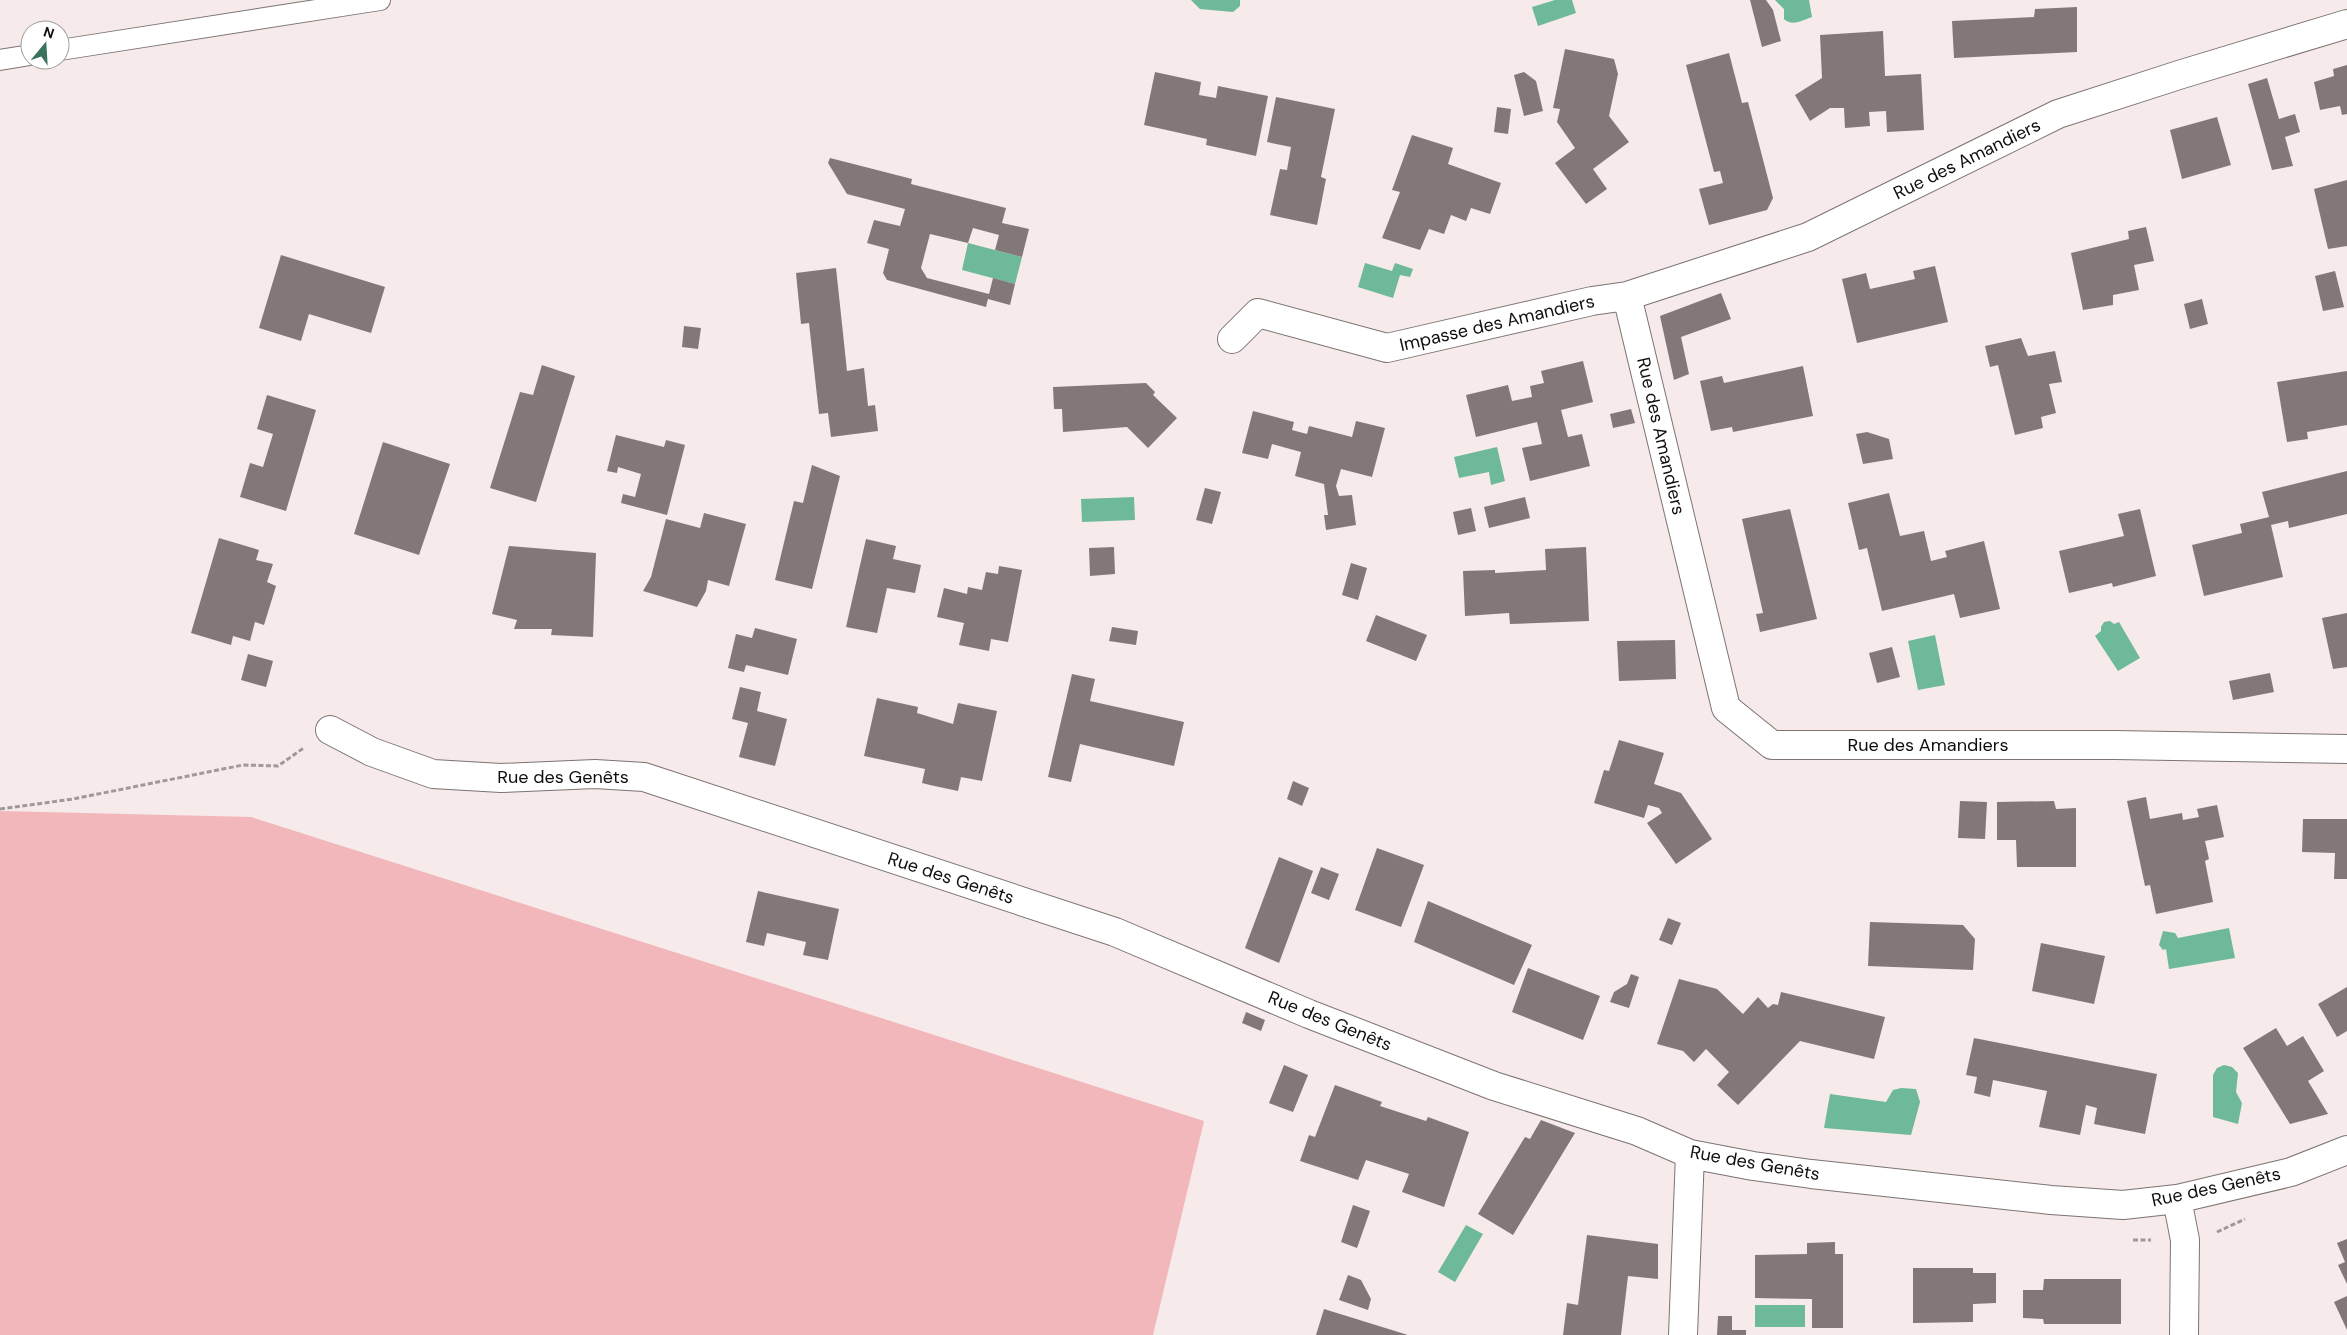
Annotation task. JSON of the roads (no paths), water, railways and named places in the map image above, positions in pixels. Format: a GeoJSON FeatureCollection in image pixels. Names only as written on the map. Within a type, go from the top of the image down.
{"type":"FeatureCollection","features":[{"type":"Feature","properties":{"kind":"street","name":"Rue des Amandiers"},"geometry":{"type":"LineString","coordinates":[[2347,24],[2058,114],[1808,237],[1627,296],[1726,708],[1772,745],[2115,745],[2347,749]]}},
{"type":"Feature","properties":{"kind":"street","name":"Impasse des Amandiers"},"geometry":{"type":"LineString","coordinates":[[1232,339],[1258,313],[1387,348],[1592,301],[1627,296]]}},
{"type":"Feature","properties":{"kind":"street","name":"Rue des Genêts"},"geometry":{"type":"LineString","coordinates":[[330,730],[372,752],[433,774],[501,778],[595,774],[644,777],[1115,932],[1318,1018],[1494,1086],[1637,1131],[1690,1154],[1772,1169],[2051,1200],[2123,1205],[2177,1199],[2291,1172],[2347,1150]]}},
{"type":"Feature","properties":{"kind":"street"},"geometry":{"type":"LineString","coordinates":[[1684,1335],[1690,1154]]}},
{"type":"Feature","properties":{"kind":"street"},"geometry":{"type":"LineString","coordinates":[[2177,1199],[2185,1240],[2184,1335]]}},
{"type":"Feature","properties":{"kind":"lane"},"geometry":{"type":"LineString","coordinates":[[70,48],[380,0]]}},
{"type":"Feature","properties":{"kind":"lane"},"geometry":{"type":"LineString","coordinates":[[0,60],[20,57]]}}]}
